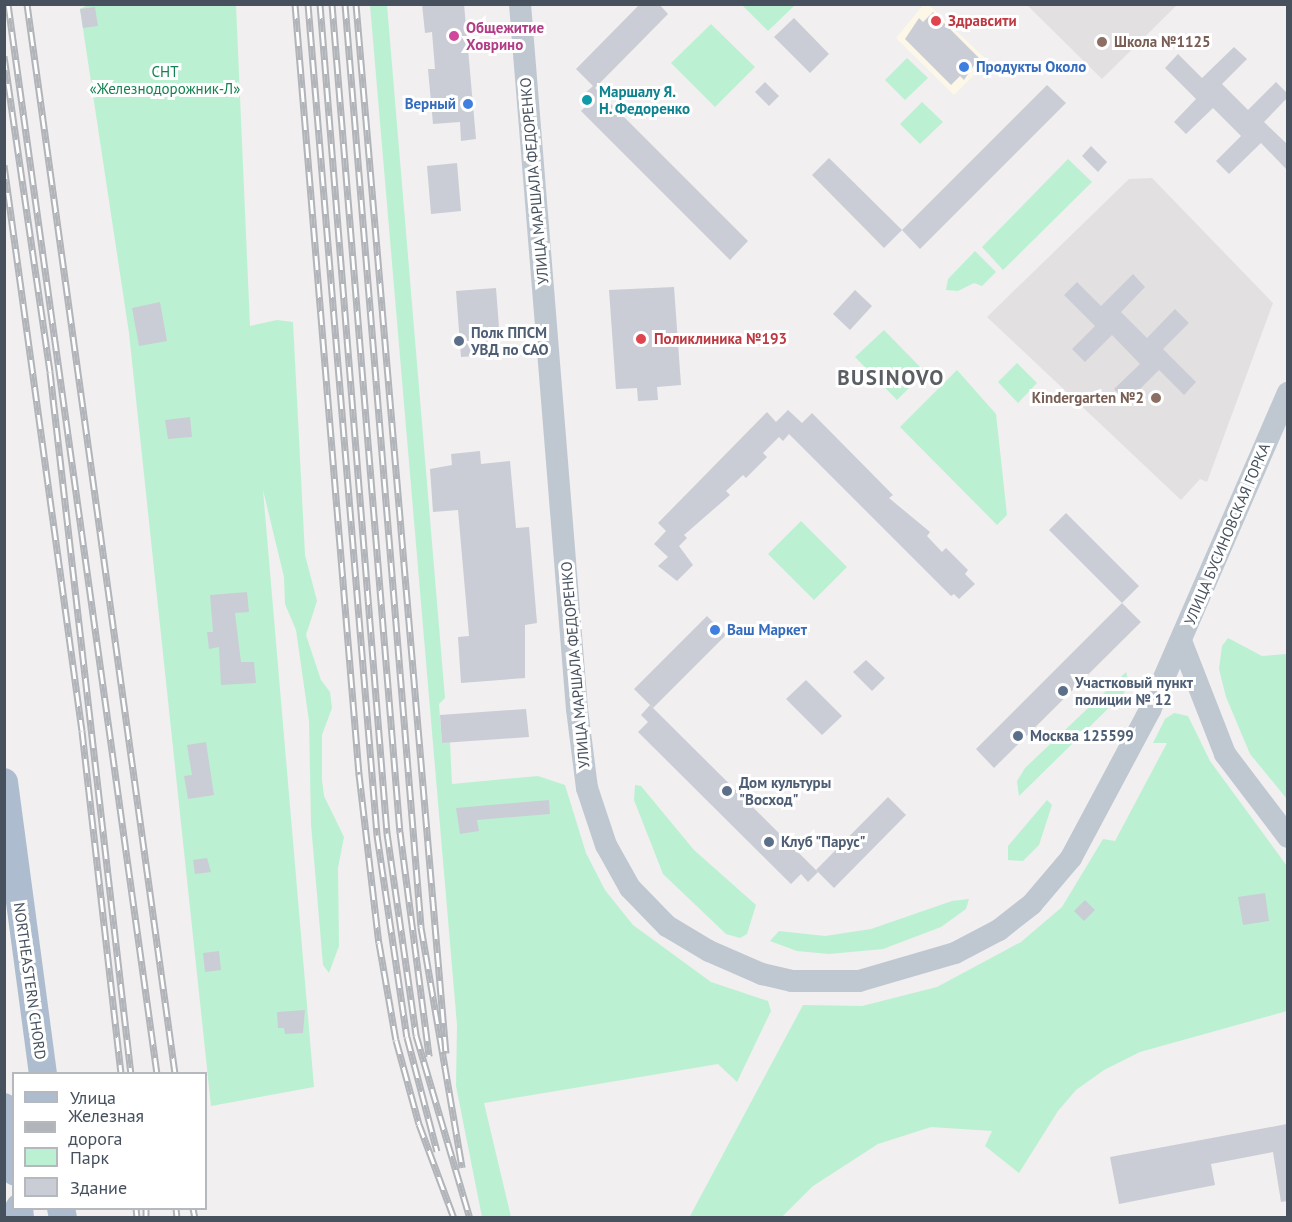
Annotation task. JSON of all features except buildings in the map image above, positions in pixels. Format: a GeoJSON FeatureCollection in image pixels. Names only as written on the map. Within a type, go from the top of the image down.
{"type":"FeatureCollection","features":[{"type":"Feature","properties":{"kind":"main road","name":"NORTHEASTERN CHORD"},"geometry":{"type":"LineString","coordinates":[[4,782],[43,1072]]}},
{"type":"Feature","properties":{"kind":"main road"},"geometry":{"type":"LineString","coordinates":[[4,1107],[12,1158]]}},
{"type":"Feature","properties":{"kind":"street","name":"УЛИЦА МАРШАЛА ФЕДОРЕНКО"},"geometry":{"type":"LineString","coordinates":[[520,4],[583,763],[606,845],[630,888],[653,915],[710,951],[762,974],[792,981],[836,983],[880,977],[930,963],[977,943],[1016,918],[1060,874],[1150,710],[1181,641]]}},
{"type":"Feature","properties":{"kind":"street","name":"УЛИЦА БУСИНОВСКАЯ ГОРКА"},"geometry":{"type":"LineString","coordinates":[[1181,641],[1287,393]]}},
{"type":"Feature","properties":{"kind":"street"},"geometry":{"type":"LineString","coordinates":[[1181,641],[1225,754],[1287,837]]}},
{"type":"Feature","properties":{"kind":"shaded area"},"geometry":{"type":"Polygon","coordinates":[[[923,5],[929,5],[988,61],[954,95],[896,38],[923,5]]]}},
{"type":"Feature","properties":{"kind":"shaded area","name":"Школа №1125"},"geometry":{"type":"Polygon","coordinates":[[[1027,5],[1177,5],[1102,79],[1027,5]]]}},
{"type":"Feature","properties":{"kind":"shaded area","name":"Kindergarten №2"},"geometry":{"type":"Polygon","coordinates":[[[1152,178],[1273,303],[1207,482],[1200,479],[1181,500],[987,317],[1129,179],[1152,178]]]}},
{"type":"Feature","properties":{"kind":"green space","name":"СНТ «Железнодорожник-Л»"},"geometry":{"type":"Polygon","coordinates":[[[90,4],[236,5],[250,326],[277,320],[293,322],[305,555],[317,601],[306,635],[321,680],[330,692],[332,708],[322,735],[322,780],[324,796],[344,837],[338,868],[339,946],[329,973],[323,965],[311,824],[309,721],[296,630],[285,604],[284,577],[263,490],[314,1087],[211,1106],[129,333],[80,9],[90,4]]]}},
{"type":"Feature","properties":{"kind":"green space"},"geometry":{"type":"Polygon","coordinates":[[[370,5],[387,5],[445,698],[439,704],[442,743],[450,742],[452,784],[538,776],[565,785],[586,853],[605,890],[633,925],[711,982],[768,1001],[771,1011],[737,1082],[718,1064],[484,1103],[511,1217],[482,1217],[456,1086],[457,1025],[370,5]]]}},
{"type":"Feature","properties":{"kind":"green space"},"geometry":{"type":"Polygon","coordinates":[[[742,5],[795,5],[768,31],[742,5]]]}},
{"type":"Feature","properties":{"kind":"green space"},"geometry":{"type":"Polygon","coordinates":[[[711,24],[755,67],[715,107],[671,63],[711,24]]]}},
{"type":"Feature","properties":{"kind":"green space"},"geometry":{"type":"Polygon","coordinates":[[[907,58],[928,78],[905,100],[885,80],[907,58]]]}},
{"type":"Feature","properties":{"kind":"green space"},"geometry":{"type":"Polygon","coordinates":[[[922,102],[943,122],[920,144],[900,124],[922,102]]]}},
{"type":"Feature","properties":{"kind":"green space"},"geometry":{"type":"Polygon","coordinates":[[[1068,159],[1092,182],[1003,270],[982,247],[1068,159]]]}},
{"type":"Feature","properties":{"kind":"green space"},"geometry":{"type":"Polygon","coordinates":[[[975,251],[996,272],[982,286],[974,283],[958,291],[946,290],[948,279],[975,251]]]}},
{"type":"Feature","properties":{"kind":"green space"},"geometry":{"type":"Polygon","coordinates":[[[884,330],[925,372],[897,400],[855,357],[884,330]]]}},
{"type":"Feature","properties":{"kind":"green space"},"geometry":{"type":"Polygon","coordinates":[[[1017,363],[1037,383],[1018,403],[998,382],[1017,363]]]}},
{"type":"Feature","properties":{"kind":"green space"},"geometry":{"type":"Polygon","coordinates":[[[957,370],[996,414],[1007,515],[997,525],[900,427],[957,370]]]}},
{"type":"Feature","properties":{"kind":"green space"},"geometry":{"type":"Polygon","coordinates":[[[801,521],[847,567],[814,600],[768,554],[801,521]]]}},
{"type":"Feature","properties":{"kind":"green space"},"geometry":{"type":"Polygon","coordinates":[[[1228,638],[1262,656],[1287,654],[1287,799],[1250,754],[1226,697],[1219,669],[1222,646],[1228,638]]]}},
{"type":"Feature","properties":{"kind":"green space"},"geometry":{"type":"Polygon","coordinates":[[[1126,672],[1128,679],[1124,693],[1019,796],[1017,781],[1025,768],[1126,672]]]}},
{"type":"Feature","properties":{"kind":"green space"},"geometry":{"type":"Polygon","coordinates":[[[1174,713],[1188,716],[1210,761],[1287,866],[1287,1011],[1140,1052],[1104,1070],[1076,1090],[1058,1111],[1019,1173],[985,1146],[992,1131],[931,1127],[878,1144],[813,1186],[782,1217],[689,1218],[803,1005],[862,1006],[937,987],[1021,942],[1062,907],[1103,839],[1115,841],[1167,743],[1153,743],[1165,719],[1174,713]]]}},
{"type":"Feature","properties":{"kind":"green space"},"geometry":{"type":"Polygon","coordinates":[[[635,785],[641,786],[694,850],[756,905],[747,934],[740,938],[726,934],[663,874],[634,800],[635,785]]]}},
{"type":"Feature","properties":{"kind":"green space"},"geometry":{"type":"Polygon","coordinates":[[[1047,800],[1052,805],[1039,845],[1023,861],[1008,860],[1008,846],[1047,800]]]}},
{"type":"Feature","properties":{"kind":"green space"},"geometry":{"type":"Polygon","coordinates":[[[969,899],[966,909],[941,927],[883,949],[829,954],[797,951],[770,941],[779,931],[825,936],[871,929],[952,901],[969,899]]]}},
{"type":"Feature","properties":{"kind":"railway"},"geometry":{"type":"LineString","coordinates":[[8,4],[157,1072]]}},
{"type":"Feature","properties":{"kind":"railway"},"geometry":{"type":"LineString","coordinates":[[27,4],[175,1072]]}},
{"type":"Feature","properties":{"kind":"railway"},"geometry":{"type":"LineString","coordinates":[[295,4],[359,774],[379,943],[396,1040],[419,1124],[454,1218]]}},
{"type":"Feature","properties":{"kind":"railway"},"geometry":{"type":"LineString","coordinates":[[308,4],[377,835],[407,1037],[437,1151]]}},
{"type":"Feature","properties":{"kind":"railway"},"geometry":{"type":"LineString","coordinates":[[320,4],[387,833],[416,1035],[470,1218]]}},
{"type":"Feature","properties":{"kind":"railway"},"geometry":{"type":"LineString","coordinates":[[332,4],[400,832],[429,1056]]}},
{"type":"Feature","properties":{"kind":"railway"},"geometry":{"type":"LineString","coordinates":[[345,4],[421,927],[462,1168]]}},
{"type":"Feature","properties":{"kind":"railway"},"geometry":{"type":"LineString","coordinates":[[356,4],[446,1053]]}},
{"type":"Feature","properties":{"kind":"railway"},"geometry":{"type":"LineString","coordinates":[[4,56],[50,372],[131,1072]]}},
{"type":"Feature","properties":{"kind":"railway"},"geometry":{"type":"LineString","coordinates":[[4,165],[82,731],[121,1072]]}},
{"type":"Feature","properties":{"kind":"railway"},"geometry":{"type":"LineString","coordinates":[[136,1210],[137,1218]]}},
{"type":"Feature","properties":{"kind":"railway"},"geometry":{"type":"LineString","coordinates":[[146,1210],[146,1218]]}},
{"type":"Feature","properties":{"kind":"railway"},"geometry":{"type":"LineString","coordinates":[[176,1210],[177,1218]]}},
{"type":"Feature","properties":{"kind":"railway"},"geometry":{"type":"LineString","coordinates":[[193,1210],[195,1218]]}},
{"type":"Feature","properties":{"kind":"place","name":"Здравсити"},"geometry":{"type":"Point","coordinates":[936,21]}},
{"type":"Feature","properties":{"kind":"place","name":"Общежитие Ховрино"},"geometry":{"type":"Point","coordinates":[454,36]}},
{"type":"Feature","properties":{"kind":"place","name":"Школа №1125"},"geometry":{"type":"Point","coordinates":[1102,42]}},
{"type":"Feature","properties":{"kind":"place","name":"Продукты Около"},"geometry":{"type":"Point","coordinates":[964,67]}},
{"type":"Feature","properties":{"kind":"place","name":"Маршалу Я. Н. Федоренко"},"geometry":{"type":"Point","coordinates":[587,100]}},
{"type":"Feature","properties":{"kind":"place","name":"Верный"},"geometry":{"type":"Point","coordinates":[468,104]}},
{"type":"Feature","properties":{"kind":"place","name":"Поликлиника №193"},"geometry":{"type":"Point","coordinates":[641,339]}},
{"type":"Feature","properties":{"kind":"place","name":"Полк ППСМ УВД по САО"},"geometry":{"type":"Point","coordinates":[459,341]}},
{"type":"Feature","properties":{"kind":"place","name":"Kindergarten №2"},"geometry":{"type":"Point","coordinates":[1156,398]}},
{"type":"Feature","properties":{"kind":"place","name":"Ваш Маркет"},"geometry":{"type":"Point","coordinates":[715,630]}},
{"type":"Feature","properties":{"kind":"place","name":"Участковый пункт полиции № 12"},"geometry":{"type":"Point","coordinates":[1063,691]}},
{"type":"Feature","properties":{"kind":"place","name":"Москва 125599"},"geometry":{"type":"Point","coordinates":[1018,736]}},
{"type":"Feature","properties":{"kind":"place","name":"Дом культуры \"Восход\""},"geometry":{"type":"Point","coordinates":[727,791]}},
{"type":"Feature","properties":{"kind":"place","name":"Клуб \"Парус\""},"geometry":{"type":"Point","coordinates":[769,842]}},
{"type":"Feature","properties":{"kind":"district","name":"BUSINOVO"},"geometry":{"type":"Point","coordinates":[891,378]}}]}
